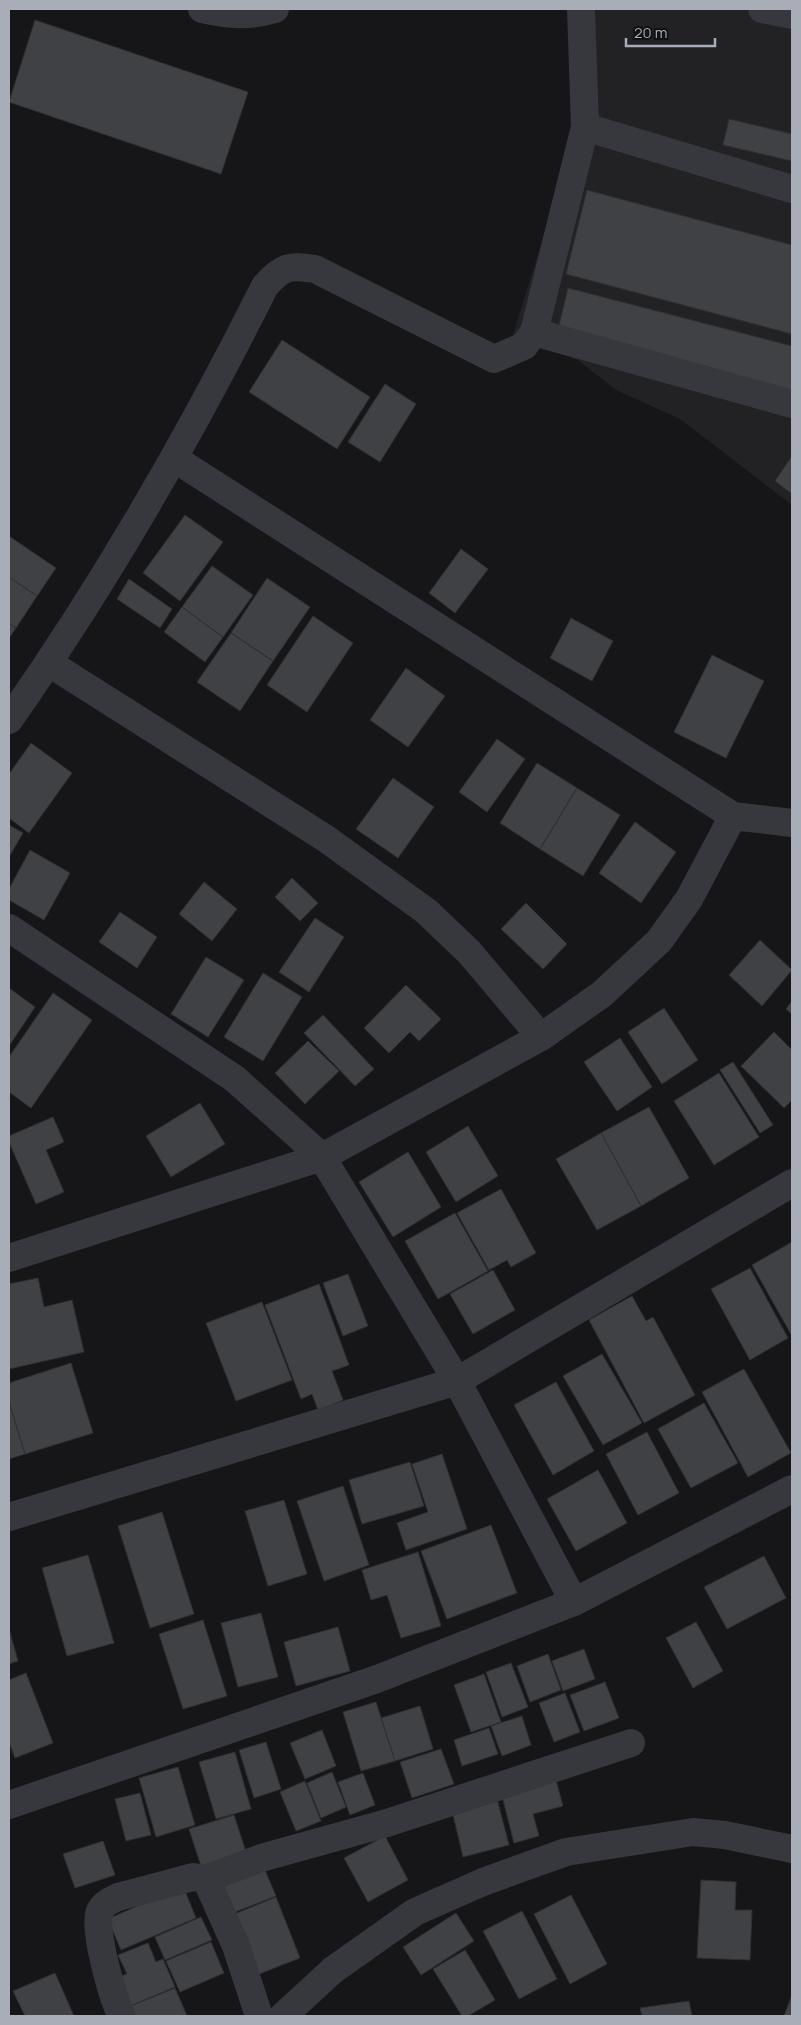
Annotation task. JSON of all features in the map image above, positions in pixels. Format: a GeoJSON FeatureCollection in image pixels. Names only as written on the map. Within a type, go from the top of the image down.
{"type":"FeatureCollection","features":[{"type":"Feature","properties":{"kind":"street"},"geometry":{"type":"LineString","coordinates":[[202,9],[226,14],[252,15],[274,9]]}},
{"type":"Feature","properties":{"kind":"street"},"geometry":{"type":"LineString","coordinates":[[9,720],[49,663],[175,459],[265,286],[279,270],[297,266],[315,269],[494,359],[524,346],[534,332],[585,127],[581,9]]}},
{"type":"Feature","properties":{"kind":"street"},"geometry":{"type":"LineString","coordinates":[[762,9],[792,15]]}},
{"type":"Feature","properties":{"kind":"street"},"geometry":{"type":"LineString","coordinates":[[585,127],[792,189]]}},
{"type":"Feature","properties":{"kind":"street"},"geometry":{"type":"LineString","coordinates":[[534,332],[792,404]]}},
{"type":"Feature","properties":{"kind":"street"},"geometry":{"type":"LineString","coordinates":[[175,459],[733,816],[792,823]]}},
{"type":"Feature","properties":{"kind":"street"},"geometry":{"type":"LineString","coordinates":[[49,663],[325,838],[426,911],[475,959],[541,1037]]}},
{"type":"Feature","properties":{"kind":"street"},"geometry":{"type":"LineString","coordinates":[[9,1258],[322,1157],[541,1037],[602,994],[659,941],[689,899],[733,816]]}},
{"type":"Feature","properties":{"kind":"street"},"geometry":{"type":"LineString","coordinates":[[9,928],[235,1079],[322,1157],[456,1381],[574,1602]]}},
{"type":"Feature","properties":{"kind":"street"},"geometry":{"type":"LineString","coordinates":[[9,1518],[456,1381],[792,1183]]}},
{"type":"Feature","properties":{"kind":"street"},"geometry":{"type":"LineString","coordinates":[[9,1805],[377,1679],[574,1602],[792,1489]]}},
{"type":"Feature","properties":{"kind":"street"},"geometry":{"type":"LineString","coordinates":[[122,2016],[115,2003],[97,1926],[100,1911],[107,1902],[118,1897],[193,1877],[206,1879],[261,1858],[387,1824],[631,1743]]}},
{"type":"Feature","properties":{"kind":"street"},"geometry":{"type":"LineString","coordinates":[[283,2016],[333,1970],[416,1912],[483,1882],[566,1852],[693,1832],[725,1835],[792,1849]]}},
{"type":"Feature","properties":{"kind":"street"},"geometry":{"type":"LineString","coordinates":[[206,1879],[236,1946],[259,2016]]}},
{"type":"Feature","properties":{"kind":"shaded area"},"geometry":{"type":"Polygon","coordinates":[[[596,9],[792,9],[792,505],[680,419],[616,390],[578,360],[512,338],[581,115],[596,9]]]}},
{"type":"Feature","properties":{"kind":"building"},"geometry":{"type":"Polygon","coordinates":[[[35,20],[248,92],[221,174],[9,102],[35,20]]]}},
{"type":"Feature","properties":{"kind":"building"},"geometry":{"type":"Polygon","coordinates":[[[729,119],[792,134],[792,161],[723,145],[729,119]]]}},
{"type":"Feature","properties":{"kind":"building"},"geometry":{"type":"Polygon","coordinates":[[[587,190],[792,245],[792,334],[566,274],[587,190]]]}},
{"type":"Feature","properties":{"kind":"building"},"geometry":{"type":"Polygon","coordinates":[[[568,288],[792,346],[792,395],[557,334],[568,288]]]}},
{"type":"Feature","properties":{"kind":"building"},"geometry":{"type":"Polygon","coordinates":[[[282,340],[370,397],[337,449],[249,392],[282,340]]]}},
{"type":"Feature","properties":{"kind":"building"},"geometry":{"type":"Polygon","coordinates":[[[385,384],[416,404],[380,462],[348,442],[385,384]]]}},
{"type":"Feature","properties":{"kind":"building"},"geometry":{"type":"Polygon","coordinates":[[[792,456],[792,494],[775,481],[792,456]]]}},
{"type":"Feature","properties":{"kind":"building"},"geometry":{"type":"Polygon","coordinates":[[[185,515],[223,542],[180,601],[143,573],[185,515]]]}},
{"type":"Feature","properties":{"kind":"building"},"geometry":{"type":"Polygon","coordinates":[[[9,536],[56,568],[37,596],[9,577],[9,536]]]}},
{"type":"Feature","properties":{"kind":"building"},"geometry":{"type":"Polygon","coordinates":[[[461,549],[488,569],[455,613],[429,593],[461,549]]]}},
{"type":"Feature","properties":{"kind":"building"},"geometry":{"type":"Polygon","coordinates":[[[212,566],[253,595],[223,637],[182,607],[212,566]]]}},
{"type":"Feature","properties":{"kind":"building"},"geometry":{"type":"Polygon","coordinates":[[[9,577],[37,596],[16,628],[9,623],[9,577]]]}},
{"type":"Feature","properties":{"kind":"building"},"geometry":{"type":"Polygon","coordinates":[[[267,578],[310,607],[273,661],[231,633],[267,578]]]}},
{"type":"Feature","properties":{"kind":"building"},"geometry":{"type":"Polygon","coordinates":[[[129,579],[172,609],[160,628],[117,599],[129,579]]]}},
{"type":"Feature","properties":{"kind":"building"},"geometry":{"type":"Polygon","coordinates":[[[182,607],[223,637],[205,662],[164,632],[182,607]]]}},
{"type":"Feature","properties":{"kind":"building"},"geometry":{"type":"Polygon","coordinates":[[[313,616],[353,643],[307,712],[267,685],[313,616]]]}},
{"type":"Feature","properties":{"kind":"building"},"geometry":{"type":"Polygon","coordinates":[[[571,618],[613,641],[592,681],[550,658],[571,618]]]}},
{"type":"Feature","properties":{"kind":"building"},"geometry":{"type":"Polygon","coordinates":[[[9,623],[16,628],[9,638],[9,623]]]}},
{"type":"Feature","properties":{"kind":"building"},"geometry":{"type":"Polygon","coordinates":[[[231,633],[273,661],[240,711],[197,682],[231,633]]]}},
{"type":"Feature","properties":{"kind":"building"},"geometry":{"type":"Polygon","coordinates":[[[712,655],[764,681],[726,758],[674,732],[712,655]]]}},
{"type":"Feature","properties":{"kind":"building"},"geometry":{"type":"Polygon","coordinates":[[[406,668],[445,696],[408,747],[370,720],[406,668]]]}},
{"type":"Feature","properties":{"kind":"building"},"geometry":{"type":"Polygon","coordinates":[[[497,739],[525,759],[487,812],[459,792],[497,739]]]}},
{"type":"Feature","properties":{"kind":"building"},"geometry":{"type":"Polygon","coordinates":[[[31,743],[72,773],[29,833],[9,818],[9,774],[31,743]]]}},
{"type":"Feature","properties":{"kind":"building"},"geometry":{"type":"Polygon","coordinates":[[[537,763],[577,788],[540,849],[500,823],[537,763]]]}},
{"type":"Feature","properties":{"kind":"building"},"geometry":{"type":"Polygon","coordinates":[[[393,778],[434,807],[398,858],[356,829],[393,778]]]}},
{"type":"Feature","properties":{"kind":"building"},"geometry":{"type":"Polygon","coordinates":[[[577,788],[620,815],[583,876],[540,849],[577,788]]]}},
{"type":"Feature","properties":{"kind":"building"},"geometry":{"type":"Polygon","coordinates":[[[635,822],[676,852],[641,903],[599,873],[635,822]]]}},
{"type":"Feature","properties":{"kind":"building"},"geometry":{"type":"Polygon","coordinates":[[[9,825],[23,833],[9,857],[9,825]]]}},
{"type":"Feature","properties":{"kind":"building"},"geometry":{"type":"Polygon","coordinates":[[[30,850],[70,873],[44,920],[9,900],[9,889],[30,850]]]}},
{"type":"Feature","properties":{"kind":"building"},"geometry":{"type":"Polygon","coordinates":[[[292,878],[318,903],[300,921],[275,897],[292,878]]]}},
{"type":"Feature","properties":{"kind":"building"},"geometry":{"type":"Polygon","coordinates":[[[204,882],[237,909],[212,941],[179,914],[204,882]]]}},
{"type":"Feature","properties":{"kind":"building"},"geometry":{"type":"Polygon","coordinates":[[[526,903],[567,944],[543,969],[501,929],[526,903]]]}},
{"type":"Feature","properties":{"kind":"building"},"geometry":{"type":"Polygon","coordinates":[[[120,912],[157,937],[137,968],[99,942],[120,912]]]}},
{"type":"Feature","properties":{"kind":"building"},"geometry":{"type":"Polygon","coordinates":[[[315,918],[344,937],[309,992],[279,972],[315,918]]]}},
{"type":"Feature","properties":{"kind":"building"},"geometry":{"type":"Polygon","coordinates":[[[760,940],[792,970],[762,1006],[729,975],[760,940]]]}},
{"type":"Feature","properties":{"kind":"building"},"geometry":{"type":"Polygon","coordinates":[[[206,957],[244,980],[208,1037],[171,1014],[206,957]]]}},
{"type":"Feature","properties":{"kind":"building"},"geometry":{"type":"Polygon","coordinates":[[[263,973],[302,997],[263,1061],[224,1037],[263,973]]]}},
{"type":"Feature","properties":{"kind":"building"},"geometry":{"type":"Polygon","coordinates":[[[406,985],[441,1019],[419,1041],[410,1032],[389,1053],[364,1028],[406,985]]]}},
{"type":"Feature","properties":{"kind":"building"},"geometry":{"type":"Polygon","coordinates":[[[9,988],[35,1007],[9,1046],[9,988]]]}},
{"type":"Feature","properties":{"kind":"building"},"geometry":{"type":"Polygon","coordinates":[[[53,993],[92,1020],[31,1108],[9,1092],[9,1057],[53,993]]]}},
{"type":"Feature","properties":{"kind":"building"},"geometry":{"type":"Polygon","coordinates":[[[792,1001],[792,1014],[786,1009],[792,1001]]]}},
{"type":"Feature","properties":{"kind":"building"},"geometry":{"type":"Polygon","coordinates":[[[664,1008],[698,1060],[662,1084],[628,1032],[664,1008]]]}},
{"type":"Feature","properties":{"kind":"building"},"geometry":{"type":"Polygon","coordinates":[[[323,1015],[374,1069],[355,1086],[304,1033],[323,1015]]]}},
{"type":"Feature","properties":{"kind":"building"},"geometry":{"type":"Polygon","coordinates":[[[774,1032],[792,1050],[792,1100],[784,1108],[741,1066],[774,1032]]]}},
{"type":"Feature","properties":{"kind":"building"},"geometry":{"type":"Polygon","coordinates":[[[620,1038],[652,1087],[617,1111],[584,1062],[620,1038]]]}},
{"type":"Feature","properties":{"kind":"building"},"geometry":{"type":"Polygon","coordinates":[[[308,1041],[339,1071],[305,1104],[275,1073],[308,1041]]]}},
{"type":"Feature","properties":{"kind":"building"},"geometry":{"type":"Polygon","coordinates":[[[733,1062],[773,1125],[760,1133],[720,1070],[733,1062]]]}},
{"type":"Feature","properties":{"kind":"building"},"geometry":{"type":"Polygon","coordinates":[[[719,1073],[759,1137],[714,1165],[674,1101],[719,1073]]]}},
{"type":"Feature","properties":{"kind":"building"},"geometry":{"type":"Polygon","coordinates":[[[200,1103],[225,1144],[171,1177],[146,1136],[200,1103]]]}},
{"type":"Feature","properties":{"kind":"building"},"geometry":{"type":"Polygon","coordinates":[[[649,1107],[689,1178],[641,1206],[601,1133],[649,1107]]]}},
{"type":"Feature","properties":{"kind":"building"},"geometry":{"type":"Polygon","coordinates":[[[53,1117],[64,1142],[46,1150],[64,1192],[36,1204],[9,1142],[9,1136],[53,1117]]]}},
{"type":"Feature","properties":{"kind":"building"},"geometry":{"type":"Polygon","coordinates":[[[468,1126],[498,1176],[456,1202],[426,1152],[468,1126]]]}},
{"type":"Feature","properties":{"kind":"building"},"geometry":{"type":"Polygon","coordinates":[[[601,1133],[641,1206],[597,1230],[556,1159],[601,1133]]]}},
{"type":"Feature","properties":{"kind":"building"},"geometry":{"type":"Polygon","coordinates":[[[408,1152],[441,1207],[393,1237],[359,1182],[408,1152]]]}},
{"type":"Feature","properties":{"kind":"building"},"geometry":{"type":"Polygon","coordinates":[[[501,1189],[536,1253],[511,1267],[507,1260],[489,1270],[457,1213],[501,1189]]]}},
{"type":"Feature","properties":{"kind":"building"},"geometry":{"type":"Polygon","coordinates":[[[455,1213],[488,1271],[438,1299],[405,1241],[455,1213]]]}},
{"type":"Feature","properties":{"kind":"building"},"geometry":{"type":"Polygon","coordinates":[[[792,1242],[792,1336],[752,1265],[792,1242]]]}},
{"type":"Feature","properties":{"kind":"building"},"geometry":{"type":"Polygon","coordinates":[[[750,1268],[788,1338],[750,1360],[711,1289],[750,1268]]]}},
{"type":"Feature","properties":{"kind":"building"},"geometry":{"type":"Polygon","coordinates":[[[493,1270],[515,1310],[473,1334],[450,1294],[493,1270]]]}},
{"type":"Feature","properties":{"kind":"building"},"geometry":{"type":"Polygon","coordinates":[[[348,1274],[368,1326],[343,1336],[323,1283],[348,1274]]]}},
{"type":"Feature","properties":{"kind":"building"},"geometry":{"type":"Polygon","coordinates":[[[38,1278],[44,1307],[72,1300],[84,1352],[9,1369],[9,1284],[38,1278]]]}},
{"type":"Feature","properties":{"kind":"building"},"geometry":{"type":"Polygon","coordinates":[[[319,1284],[349,1365],[332,1371],[343,1400],[318,1410],[312,1394],[301,1399],[265,1305],[319,1284]]]}},
{"type":"Feature","properties":{"kind":"building"},"geometry":{"type":"Polygon","coordinates":[[[632,1296],[646,1321],[653,1317],[695,1395],[644,1423],[589,1320],[632,1296]]]}},
{"type":"Feature","properties":{"kind":"building"},"geometry":{"type":"Polygon","coordinates":[[[262,1302],[292,1380],[236,1401],[206,1323],[262,1302]]]}},
{"type":"Feature","properties":{"kind":"building"},"geometry":{"type":"Polygon","coordinates":[[[602,1354],[642,1423],[603,1445],[563,1376],[602,1354]]]}},
{"type":"Feature","properties":{"kind":"building"},"geometry":{"type":"Polygon","coordinates":[[[71,1363],[93,1433],[25,1454],[9,1402],[9,1383],[71,1363]]]}},
{"type":"Feature","properties":{"kind":"building"},"geometry":{"type":"Polygon","coordinates":[[[744,1369],[791,1453],[748,1477],[702,1392],[744,1369]]]}},
{"type":"Feature","properties":{"kind":"building"},"geometry":{"type":"Polygon","coordinates":[[[556,1382],[594,1451],[553,1475],[514,1405],[556,1382]]]}},
{"type":"Feature","properties":{"kind":"building"},"geometry":{"type":"Polygon","coordinates":[[[9,1402],[25,1454],[9,1459],[9,1402]]]}},
{"type":"Feature","properties":{"kind":"building"},"geometry":{"type":"Polygon","coordinates":[[[704,1403],[738,1463],[691,1488],[658,1429],[704,1403]]]}},
{"type":"Feature","properties":{"kind":"building"},"geometry":{"type":"Polygon","coordinates":[[[647,1432],[679,1493],[638,1515],[606,1454],[647,1432]]]}},
{"type":"Feature","properties":{"kind":"building"},"geometry":{"type":"Polygon","coordinates":[[[442,1454],[467,1529],[406,1550],[397,1523],[428,1512],[412,1464],[442,1454]]]}},
{"type":"Feature","properties":{"kind":"building"},"geometry":{"type":"Polygon","coordinates":[[[410,1462],[424,1506],[362,1524],[349,1480],[410,1462]]]}},
{"type":"Feature","properties":{"kind":"building"},"geometry":{"type":"Polygon","coordinates":[[[598,1470],[627,1523],[576,1551],[547,1499],[598,1470]]]}},
{"type":"Feature","properties":{"kind":"building"},"geometry":{"type":"Polygon","coordinates":[[[343,1486],[369,1565],[324,1581],[297,1501],[343,1486]]]}},
{"type":"Feature","properties":{"kind":"building"},"geometry":{"type":"Polygon","coordinates":[[[284,1500],[307,1574],[268,1586],[245,1511],[284,1500]]]}},
{"type":"Feature","properties":{"kind":"building"},"geometry":{"type":"Polygon","coordinates":[[[162,1512],[194,1614],[150,1628],[118,1526],[162,1512]]]}},
{"type":"Feature","properties":{"kind":"building"},"geometry":{"type":"Polygon","coordinates":[[[491,1525],[517,1593],[447,1619],[421,1551],[491,1525]]]}},
{"type":"Feature","properties":{"kind":"building"},"geometry":{"type":"Polygon","coordinates":[[[418,1552],[441,1626],[401,1638],[387,1595],[371,1600],[362,1570],[418,1552]]]}},
{"type":"Feature","properties":{"kind":"building"},"geometry":{"type":"Polygon","coordinates":[[[88,1555],[114,1643],[67,1656],[42,1568],[88,1555]]]}},
{"type":"Feature","properties":{"kind":"building"},"geometry":{"type":"Polygon","coordinates":[[[764,1556],[786,1598],[727,1629],[704,1587],[764,1556]]]}},
{"type":"Feature","properties":{"kind":"building"},"geometry":{"type":"Polygon","coordinates":[[[261,1613],[278,1677],[238,1687],[221,1623],[261,1613]]]}},
{"type":"Feature","properties":{"kind":"building"},"geometry":{"type":"Polygon","coordinates":[[[203,1620],[227,1696],[183,1709],[159,1634],[203,1620]]]}},
{"type":"Feature","properties":{"kind":"building"},"geometry":{"type":"Polygon","coordinates":[[[696,1622],[723,1671],[693,1688],[666,1638],[696,1622]]]}},
{"type":"Feature","properties":{"kind":"building"},"geometry":{"type":"Polygon","coordinates":[[[338,1627],[350,1671],[296,1686],[284,1642],[338,1627]]]}},
{"type":"Feature","properties":{"kind":"building"},"geometry":{"type":"Polygon","coordinates":[[[9,1629],[18,1661],[9,1664],[9,1629]]]}},
{"type":"Feature","properties":{"kind":"building"},"geometry":{"type":"Polygon","coordinates":[[[584,1649],[595,1679],[563,1691],[552,1661],[584,1649]]]}},
{"type":"Feature","properties":{"kind":"building"},"geometry":{"type":"Polygon","coordinates":[[[548,1654],[561,1690],[530,1702],[517,1666],[548,1654]]]}},
{"type":"Feature","properties":{"kind":"building"},"geometry":{"type":"Polygon","coordinates":[[[511,1663],[528,1707],[502,1717],[486,1672],[511,1663]]]}},
{"type":"Feature","properties":{"kind":"building"},"geometry":{"type":"Polygon","coordinates":[[[26,1673],[53,1743],[15,1758],[9,1742],[9,1680],[26,1673]]]}},
{"type":"Feature","properties":{"kind":"building"},"geometry":{"type":"Polygon","coordinates":[[[484,1674],[501,1722],[471,1732],[454,1685],[484,1674]]]}},
{"type":"Feature","properties":{"kind":"building"},"geometry":{"type":"Polygon","coordinates":[[[605,1682],[619,1718],[584,1731],[570,1695],[605,1682]]]}},
{"type":"Feature","properties":{"kind":"building"},"geometry":{"type":"Polygon","coordinates":[[[565,1693],[580,1732],[554,1742],[539,1703],[565,1693]]]}},
{"type":"Feature","properties":{"kind":"building"},"geometry":{"type":"Polygon","coordinates":[[[376,1702],[395,1761],[361,1771],[343,1712],[376,1702]]]}},
{"type":"Feature","properties":{"kind":"building"},"geometry":{"type":"Polygon","coordinates":[[[420,1706],[433,1749],[395,1761],[381,1718],[420,1706]]]}},
{"type":"Feature","properties":{"kind":"building"},"geometry":{"type":"Polygon","coordinates":[[[522,1716],[531,1745],[502,1756],[491,1726],[522,1716]]]}},
{"type":"Feature","properties":{"kind":"building"},"geometry":{"type":"Polygon","coordinates":[[[489,1728],[498,1754],[462,1766],[454,1740],[489,1728]]]}},
{"type":"Feature","properties":{"kind":"building"},"geometry":{"type":"Polygon","coordinates":[[[322,1730],[336,1766],[305,1779],[290,1743],[322,1730]]]}},
{"type":"Feature","properties":{"kind":"building"},"geometry":{"type":"Polygon","coordinates":[[[266,1742],[281,1789],[254,1798],[239,1750],[266,1742]]]}},
{"type":"Feature","properties":{"kind":"building"},"geometry":{"type":"Polygon","coordinates":[[[441,1749],[454,1784],[412,1798],[400,1762],[441,1749]]]}},
{"type":"Feature","properties":{"kind":"building"},"geometry":{"type":"Polygon","coordinates":[[[235,1752],[251,1809],[216,1819],[199,1762],[235,1752]]]}},
{"type":"Feature","properties":{"kind":"building"},"geometry":{"type":"Polygon","coordinates":[[[178,1767],[195,1825],[156,1837],[139,1778],[178,1767]]]}},
{"type":"Feature","properties":{"kind":"building"},"geometry":{"type":"Polygon","coordinates":[[[332,1772],[346,1807],[321,1818],[307,1783],[332,1772]]]}},
{"type":"Feature","properties":{"kind":"building"},"geometry":{"type":"Polygon","coordinates":[[[363,1773],[375,1805],[350,1815],[338,1782],[363,1773]]]}},
{"type":"Feature","properties":{"kind":"building"},"geometry":{"type":"Polygon","coordinates":[[[554,1773],[563,1806],[533,1814],[539,1836],[514,1843],[500,1788],[554,1773]]]}},
{"type":"Feature","properties":{"kind":"building"},"geometry":{"type":"Polygon","coordinates":[[[305,1781],[321,1821],[296,1831],[280,1792],[305,1781]]]}},
{"type":"Feature","properties":{"kind":"building"},"geometry":{"type":"Polygon","coordinates":[[[140,1793],[151,1835],[126,1841],[115,1799],[140,1793]]]}},
{"type":"Feature","properties":{"kind":"building"},"geometry":{"type":"Polygon","coordinates":[[[496,1795],[509,1845],[463,1857],[451,1806],[496,1795]]]}},
{"type":"Feature","properties":{"kind":"building"},"geometry":{"type":"Polygon","coordinates":[[[234,1815],[246,1852],[201,1866],[189,1829],[234,1815]]]}},
{"type":"Feature","properties":{"kind":"building"},"geometry":{"type":"Polygon","coordinates":[[[385,1836],[408,1880],[368,1902],[344,1858],[385,1836]]]}},
{"type":"Feature","properties":{"kind":"building"},"geometry":{"type":"Polygon","coordinates":[[[103,1841],[115,1875],[75,1888],[63,1854],[103,1841]]]}},
{"type":"Feature","properties":{"kind":"building"},"geometry":{"type":"Polygon","coordinates":[[[261,1861],[276,1896],[230,1914],[216,1879],[261,1861]]]}},
{"type":"Feature","properties":{"kind":"building"},"geometry":{"type":"Polygon","coordinates":[[[701,1880],[736,1882],[735,1910],[752,1910],[750,1960],[697,1958],[701,1880]]]}},
{"type":"Feature","properties":{"kind":"building"},"geometry":{"type":"Polygon","coordinates":[[[183,1886],[196,1918],[121,1950],[108,1919],[183,1886]]]}},
{"type":"Feature","properties":{"kind":"building"},"geometry":{"type":"Polygon","coordinates":[[[571,1895],[607,1964],[570,1984],[534,1914],[571,1895]]]}},
{"type":"Feature","properties":{"kind":"building"},"geometry":{"type":"Polygon","coordinates":[[[276,1897],[300,1958],[254,1976],[230,1916],[276,1897]]]}},
{"type":"Feature","properties":{"kind":"building"},"geometry":{"type":"Polygon","coordinates":[[[522,1911],[557,1979],[519,1999],[483,1931],[522,1911]]]}},
{"type":"Feature","properties":{"kind":"building"},"geometry":{"type":"Polygon","coordinates":[[[456,1913],[474,1941],[421,1975],[403,1947],[456,1913]]]}},
{"type":"Feature","properties":{"kind":"building"},"geometry":{"type":"Polygon","coordinates":[[[201,1917],[212,1940],[165,1960],[155,1937],[201,1917]]]}},
{"type":"Feature","properties":{"kind":"building"},"geometry":{"type":"Polygon","coordinates":[[[211,1942],[224,1973],[180,1992],[166,1961],[211,1942]]]}},
{"type":"Feature","properties":{"kind":"building"},"geometry":{"type":"Polygon","coordinates":[[[148,1943],[156,1962],[163,1959],[175,1987],[130,2006],[118,1977],[127,1974],[118,1955],[148,1943]]]}},
{"type":"Feature","properties":{"kind":"building"},"geometry":{"type":"Polygon","coordinates":[[[465,1950],[495,2000],[468,2016],[462,2016],[433,1969],[465,1950]]]}},
{"type":"Feature","properties":{"kind":"building"},"geometry":{"type":"Polygon","coordinates":[[[55,1973],[74,2016],[25,2016],[13,1991],[55,1973]]]}},
{"type":"Feature","properties":{"kind":"building"},"geometry":{"type":"Polygon","coordinates":[[[175,1988],[187,2016],[135,2016],[131,2006],[175,1988]]]}},
{"type":"Feature","properties":{"kind":"building"},"geometry":{"type":"Polygon","coordinates":[[[792,1995],[792,2016],[784,2016],[792,1995]]]}},
{"type":"Feature","properties":{"kind":"building"},"geometry":{"type":"Polygon","coordinates":[[[689,2001],[692,2016],[642,2016],[640,2008],[689,2001]]]}}]}
